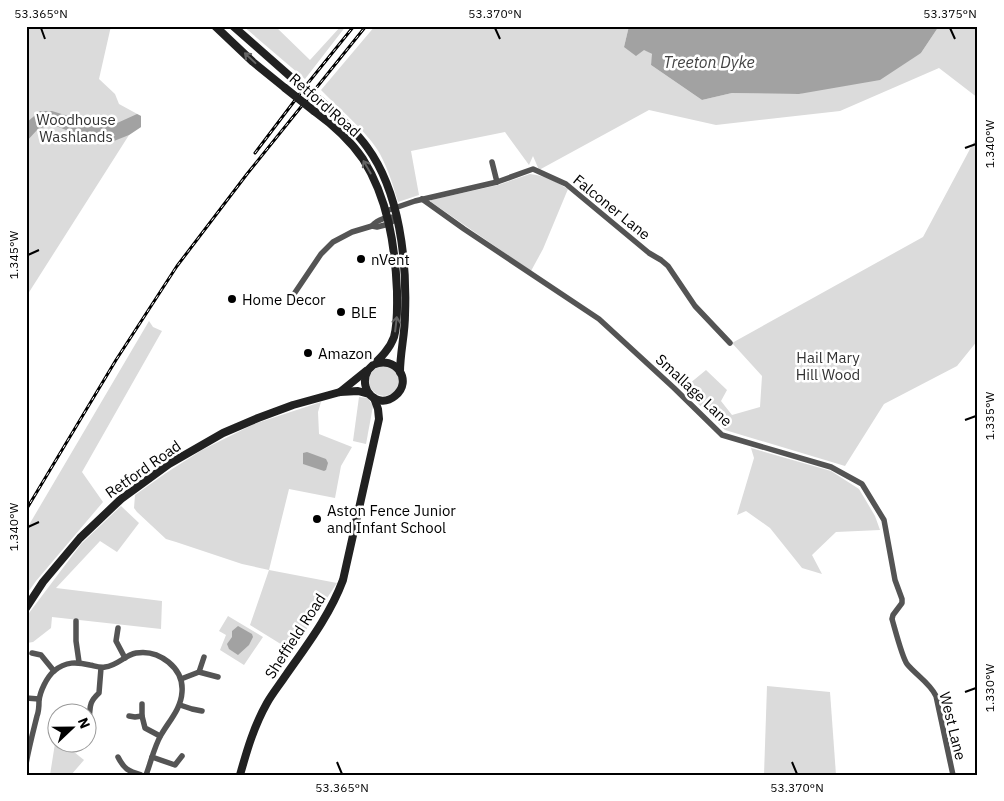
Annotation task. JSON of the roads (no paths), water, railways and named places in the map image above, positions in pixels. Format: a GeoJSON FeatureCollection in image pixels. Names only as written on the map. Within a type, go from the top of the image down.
{"type":"FeatureCollection","features":[{"type":"Feature","properties":{"kind":"main road","name":"Retford Road"},"geometry":{"type":"LineString","coordinates":[[216,26],[254,62],[340,133],[361,157],[377,186],[387,217],[395,271],[397,302],[394,336],[390,347],[370,368],[340,392]]}},
{"type":"Feature","properties":{"kind":"main road","name":"Retford Road"},"geometry":{"type":"LineString","coordinates":[[233,26],[344,121],[370,152],[382,172],[394,209],[404,265],[404,330],[400,372]]}},
{"type":"Feature","properties":{"kind":"main road"},"geometry":{"type":"LineString","coordinates":[[378,363],[388,363],[397,368],[402,377],[402,387],[396,396],[386,400],[380,400],[371,396],[366,390],[364,379],[370,368],[378,363]]}},
{"type":"Feature","properties":{"kind":"main road","name":"Retford Road"},"geometry":{"type":"LineString","coordinates":[[26,608],[43,582],[80,538],[120,499],[169,464],[223,433],[293,405],[340,392],[358,392],[371,396]]}},
{"type":"Feature","properties":{"kind":"main road","name":"Sheffield Road"},"geometry":{"type":"LineString","coordinates":[[240,775],[248,746],[267,702],[338,595],[343,580],[378,419],[378,409],[371,396]]}},
{"type":"Feature","properties":{"kind":"main road","name":"Sheffield Road"},"geometry":{"type":"LineString","coordinates":[[378,419],[391,399]]}},
{"type":"Feature","properties":{"kind":"street"},"geometry":{"type":"LineString","coordinates":[[492,162],[497,182]]}},
{"type":"Feature","properties":{"kind":"street","name":"Falconer Lane"},"geometry":{"type":"LineString","coordinates":[[294,294],[321,254],[333,242],[352,232],[372,226],[377,227],[394,209],[422,199],[497,182],[532,169],[566,184],[668,266],[695,306],[730,343]]}},
{"type":"Feature","properties":{"kind":"street","name":"Smallage Lane"},"geometry":{"type":"LineString","coordinates":[[422,199],[599,319],[722,435],[831,467],[862,484],[884,520],[895,580],[902,599],[900,607]]}},
{"type":"Feature","properties":{"kind":"street"},"geometry":{"type":"LineString","coordinates":[[387,217],[396,218]]}},
{"type":"Feature","properties":{"kind":"street","name":"West Lane"},"geometry":{"type":"LineString","coordinates":[[900,607],[892,619],[903,654],[906,662],[933,690],[936,696],[953,775]]}},
{"type":"Feature","properties":{"kind":"street"},"geometry":{"type":"LineString","coordinates":[[76,621],[79,662]]}},
{"type":"Feature","properties":{"kind":"street"},"geometry":{"type":"LineString","coordinates":[[118,628],[116,641],[125,658]]}},
{"type":"Feature","properties":{"kind":"street"},"geometry":{"type":"LineString","coordinates":[[67,641],[76,641]]}},
{"type":"Feature","properties":{"kind":"street"},"geometry":{"type":"LineString","coordinates":[[32,653],[41,655],[54,671]]}},
{"type":"Feature","properties":{"kind":"street"},"geometry":{"type":"LineString","coordinates":[[26,764],[27,746],[38,714],[39,699],[46,680],[54,671],[66,664],[79,662],[102,668],[111,666],[130,655],[139,653],[151,654],[159,656],[172,665],[181,679],[182,691],[180,705],[160,736],[146,775]]}},
{"type":"Feature","properties":{"kind":"street"},"geometry":{"type":"LineString","coordinates":[[199,672],[204,657]]}},
{"type":"Feature","properties":{"kind":"street"},"geometry":{"type":"LineString","coordinates":[[90,704],[100,693],[102,668]]}},
{"type":"Feature","properties":{"kind":"street"},"geometry":{"type":"LineString","coordinates":[[181,679],[199,672],[218,677]]}},
{"type":"Feature","properties":{"kind":"street"},"geometry":{"type":"LineString","coordinates":[[26,698],[39,699]]}},
{"type":"Feature","properties":{"kind":"street"},"geometry":{"type":"LineString","coordinates":[[142,704],[145,728],[160,736]]}},
{"type":"Feature","properties":{"kind":"street"},"geometry":{"type":"LineString","coordinates":[[180,705],[202,711]]}},
{"type":"Feature","properties":{"kind":"street"},"geometry":{"type":"LineString","coordinates":[[129,716],[142,716]]}},
{"type":"Feature","properties":{"kind":"street"},"geometry":{"type":"LineString","coordinates":[[175,765],[182,756]]}},
{"type":"Feature","properties":{"kind":"street"},"geometry":{"type":"LineString","coordinates":[[118,757],[123,766],[141,775]]}},
{"type":"Feature","properties":{"kind":"street"},"geometry":{"type":"LineString","coordinates":[[152,757],[175,765]]}},
{"type":"Feature","properties":{"kind":"street"},"geometry":{"type":"LineString","coordinates":[[175,765],[177,772]]}},
{"type":"Feature","properties":{"kind":"street"},"geometry":{"type":"LineString","coordinates":[[116,769],[123,766]]}},
{"type":"Feature","properties":{"kind":"water","name":"Treeton Dyke"},"geometry":{"type":"Polygon","coordinates":[[[629,26],[939,26],[921,53],[880,80],[799,94],[732,93],[702,100],[651,65],[652,54],[644,50],[636,56],[624,47],[629,26]]]}},
{"type":"Feature","properties":{"kind":"water"},"geometry":{"type":"Polygon","coordinates":[[[40,111],[52,111],[100,126],[115,124],[137,114],[141,116],[141,127],[129,135],[114,141],[96,142],[51,124],[37,130],[26,142],[26,123],[40,111]]]}},
{"type":"Feature","properties":{"kind":"water"},"geometry":{"type":"Polygon","coordinates":[[[307,452],[326,459],[328,463],[326,470],[303,464],[303,453],[307,452]]]}},
{"type":"Feature","properties":{"kind":"water"},"geometry":{"type":"Polygon","coordinates":[[[238,626],[252,634],[253,637],[249,645],[238,655],[229,649],[227,644],[232,637],[232,631],[238,626]]]}},
{"type":"Feature","properties":{"kind":"railway"},"geometry":{"type":"LineString","coordinates":[[255,153],[354,26]]}},
{"type":"Feature","properties":{"kind":"railway"},"geometry":{"type":"LineString","coordinates":[[26,510],[116,360],[177,266],[247,174],[366,26]]}},
{"type":"Feature","properties":{"kind":"place","name":"nVent"},"geometry":{"type":"Point","coordinates":[361,259]}},
{"type":"Feature","properties":{"kind":"place","name":"Home Decor"},"geometry":{"type":"Point","coordinates":[232,299]}},
{"type":"Feature","properties":{"kind":"place","name":"BLE"},"geometry":{"type":"Point","coordinates":[341,312]}},
{"type":"Feature","properties":{"kind":"place","name":"Amazon"},"geometry":{"type":"Point","coordinates":[308,353]}},
{"type":"Feature","properties":{"kind":"place","name":"Aston Fence Junior and Infant School"},"geometry":{"type":"Point","coordinates":[317,519]}},
{"type":"Feature","properties":{"kind":"park label","name":"Woodhouse Washlands"},"geometry":{"type":"Point","coordinates":[76,128]}},
{"type":"Feature","properties":{"kind":"park label","name":"Hail Mary Hill Wood"},"geometry":{"type":"Point","coordinates":[828,366]}}]}
